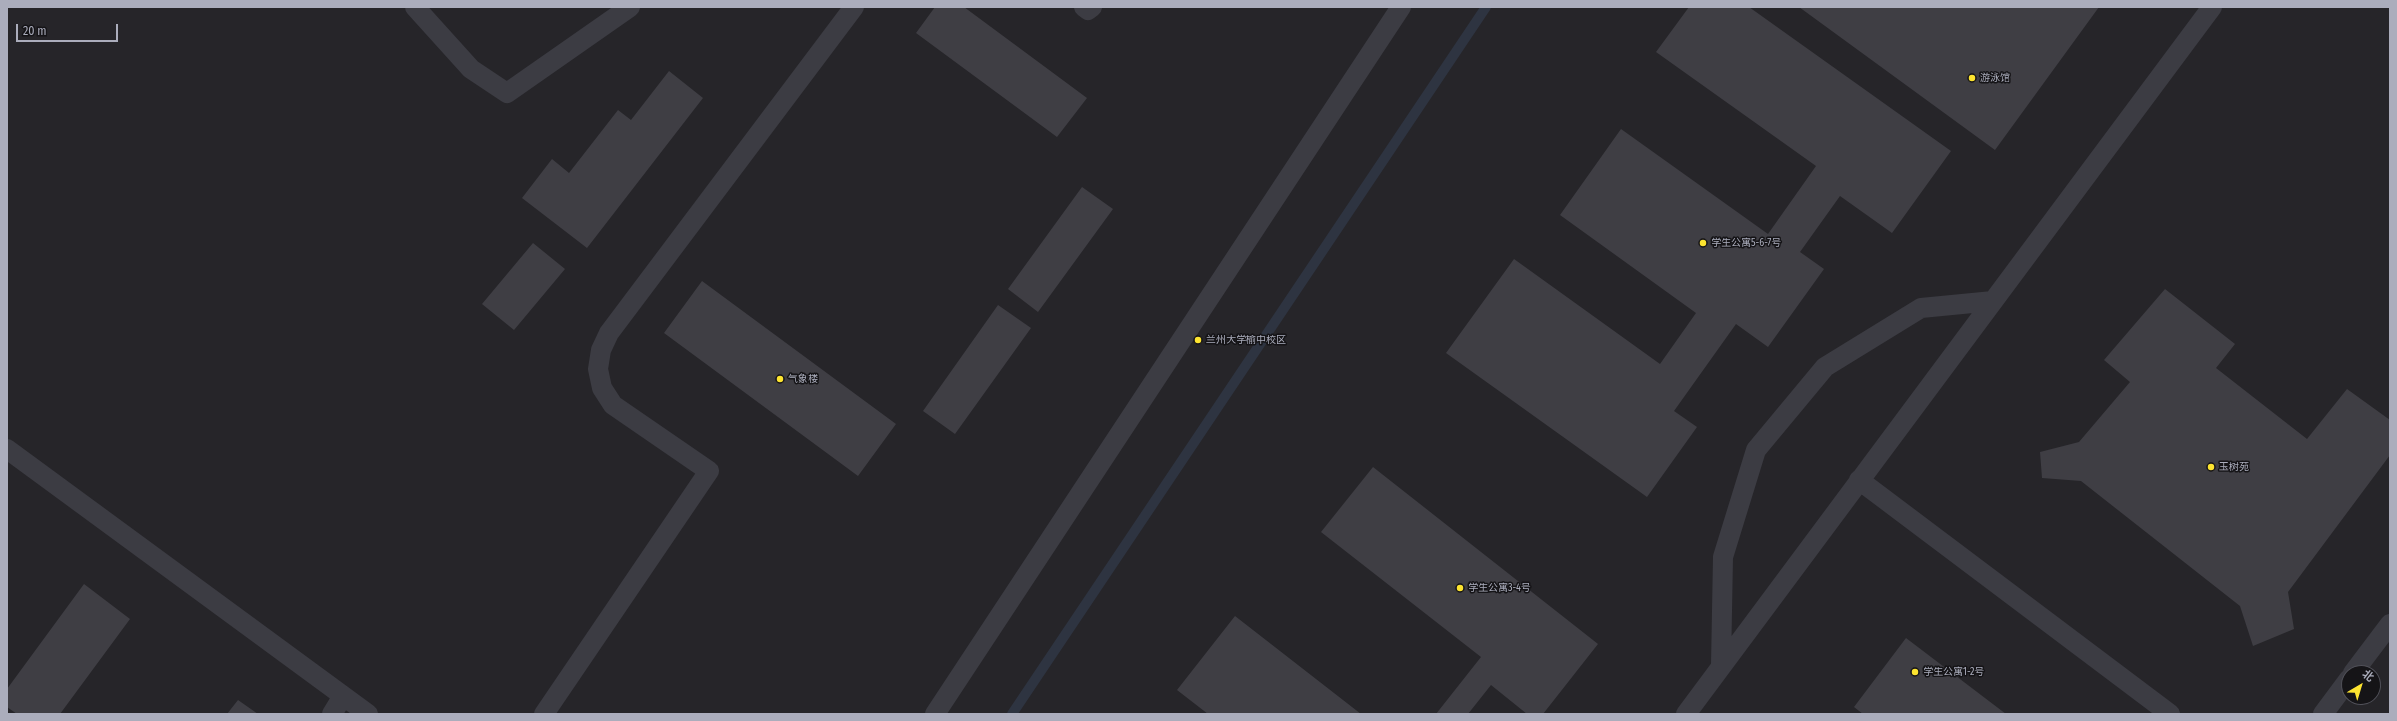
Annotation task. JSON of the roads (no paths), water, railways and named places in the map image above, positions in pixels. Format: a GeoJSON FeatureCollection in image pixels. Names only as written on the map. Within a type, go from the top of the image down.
{"type":"FeatureCollection","features":[{"type":"Feature","properties":{"kind":"lane"},"geometry":{"type":"LineString","coordinates":[[416,7],[471,69],[507,93],[630,7]]}},
{"type":"Feature","properties":{"kind":"lane"},"geometry":{"type":"LineString","coordinates":[[544,714],[710,471],[613,405],[602,388],[598,369],[600,350],[609,333],[854,7]]}},
{"type":"Feature","properties":{"kind":"lane"},"geometry":{"type":"LineString","coordinates":[[1084,7],[1088,10],[1092,7]]}},
{"type":"Feature","properties":{"kind":"lane"},"geometry":{"type":"LineString","coordinates":[[935,714],[1401,7]]}},
{"type":"Feature","properties":{"kind":"lane"},"geometry":{"type":"LineString","coordinates":[[1686,714],[2212,7]]}},
{"type":"Feature","properties":{"kind":"lane"},"geometry":{"type":"LineString","coordinates":[[1721,665],[1723,557],[1756,450],[1825,367],[1921,308],[1993,301]]}},
{"type":"Feature","properties":{"kind":"lane"},"geometry":{"type":"LineString","coordinates":[[7,449],[368,714]]}},
{"type":"Feature","properties":{"kind":"lane"},"geometry":{"type":"LineString","coordinates":[[1859,480],[2170,714]]}},
{"type":"Feature","properties":{"kind":"lane"},"geometry":{"type":"LineString","coordinates":[[2359,665],[2390,624]]}},
{"type":"Feature","properties":{"kind":"lane"},"geometry":{"type":"LineString","coordinates":[[2323,714],[2341,690]]}},
{"type":"Feature","properties":{"kind":"lane"},"geometry":{"type":"LineString","coordinates":[[332,714],[343,696]]}},
{"type":"Feature","properties":{"kind":"waterway"},"geometry":{"type":"LineString","coordinates":[[1012,714],[1486,7]]}},
{"type":"Feature","properties":{"kind":"place","name":"游泳馆"},"geometry":{"type":"Point","coordinates":[1972,78]}},
{"type":"Feature","properties":{"kind":"place","name":"学生公寓5-6-7号"},"geometry":{"type":"Point","coordinates":[1703,243]}},
{"type":"Feature","properties":{"kind":"place","name":"兰州大学榆中校区"},"geometry":{"type":"Point","coordinates":[1198,340]}},
{"type":"Feature","properties":{"kind":"place","name":"气象楼"},"geometry":{"type":"Point","coordinates":[780,379]}},
{"type":"Feature","properties":{"kind":"place","name":"玉树苑"},"geometry":{"type":"Point","coordinates":[2211,467]}},
{"type":"Feature","properties":{"kind":"place","name":"学生公寓3-4号"},"geometry":{"type":"Point","coordinates":[1460,588]}},
{"type":"Feature","properties":{"kind":"place","name":"学生公寓1-2号"},"geometry":{"type":"Point","coordinates":[1915,672]}}]}
